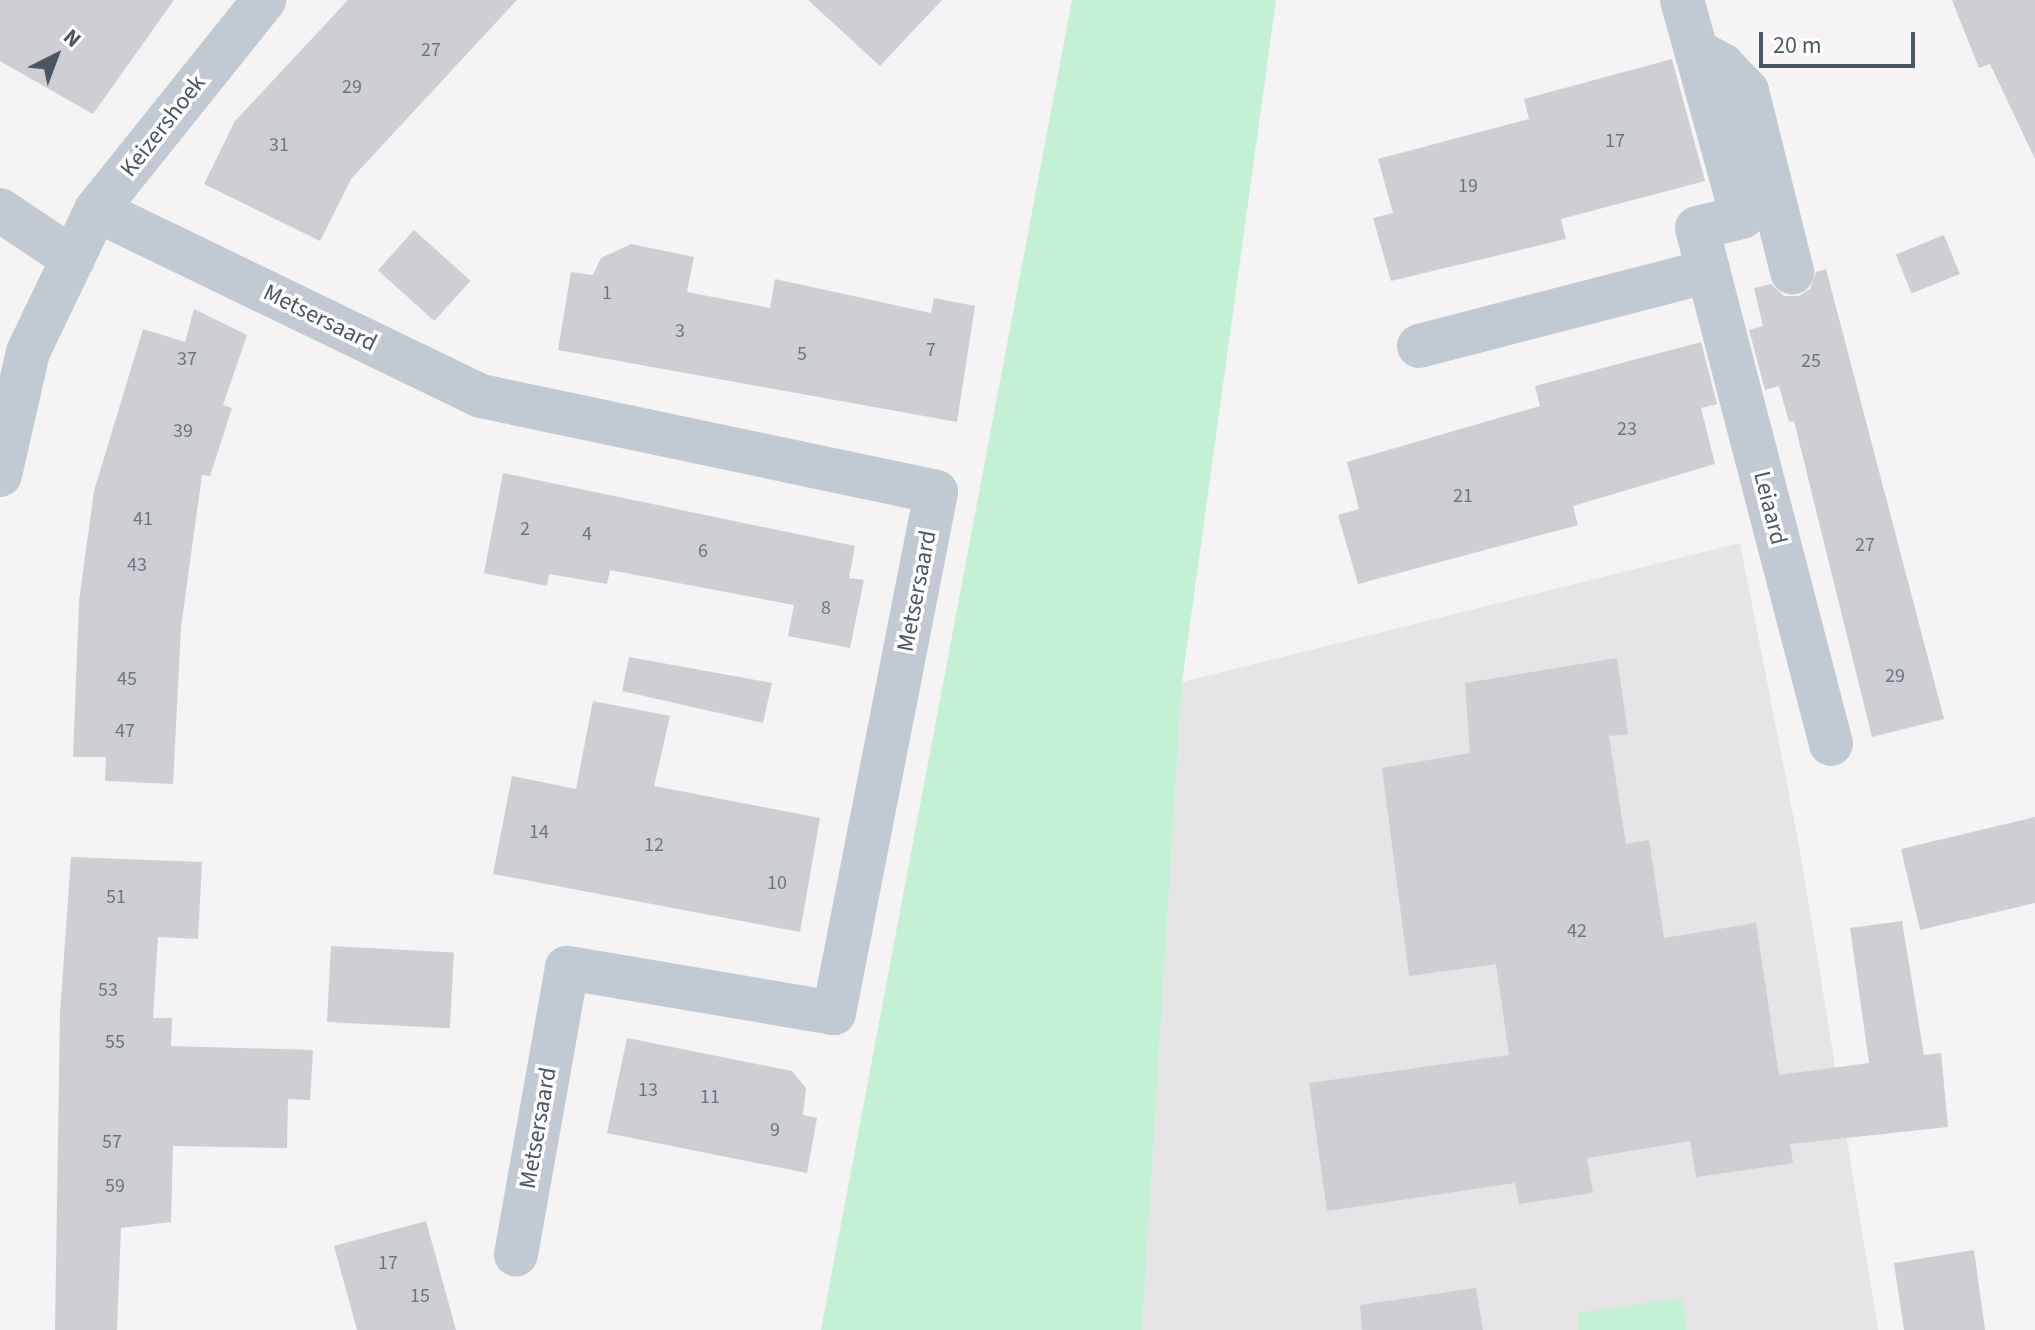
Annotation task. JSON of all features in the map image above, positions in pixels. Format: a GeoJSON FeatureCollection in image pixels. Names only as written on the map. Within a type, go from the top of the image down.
{"type":"FeatureCollection","features":[{"type":"Feature","properties":{"kind":"street","name":"Keizershoek"},"geometry":{"type":"LineString","coordinates":[[0,475],[28,352],[96,210],[264,0]]}},
{"type":"Feature","properties":{"kind":"street","name":"Leiaard"},"geometry":{"type":"LineString","coordinates":[[1682,0],[1742,217],[1697,228],[1831,744]]}},
{"type":"Feature","properties":{"kind":"street"},"geometry":{"type":"LineString","coordinates":[[1696,51],[1722,65],[1747,91],[1792,272]]}},
{"type":"Feature","properties":{"kind":"street"},"geometry":{"type":"LineString","coordinates":[[0,210],[73,259]]}},
{"type":"Feature","properties":{"kind":"street","name":"Metsersaard"},"geometry":{"type":"LineString","coordinates":[[96,210],[481,396],[936,492],[834,1013],[567,968],[516,1254]]}},
{"type":"Feature","properties":{"kind":"street"},"geometry":{"type":"LineString","coordinates":[[1419,346],[1708,271]]}},
{"type":"Feature","properties":{"kind":"shaded area"},"geometry":{"type":"Polygon","coordinates":[[[1740,543],[1800,851],[1878,1330],[1142,1330],[1182,682],[1740,543]]]}},
{"type":"Feature","properties":{"kind":"green space"},"geometry":{"type":"Polygon","coordinates":[[[1072,0],[1276,0],[1182,682],[1142,1330],[821,1330],[1072,0]]]}},
{"type":"Feature","properties":{"kind":"green space"},"geometry":{"type":"Polygon","coordinates":[[[1682,1298],[1687,1330],[1579,1330],[1577,1313],[1682,1298]]]}},
{"type":"Feature","properties":{"kind":"building"},"geometry":{"type":"Polygon","coordinates":[[[0,0],[174,0],[93,114],[0,61],[0,0]]]}},
{"type":"Feature","properties":{"kind":"building"},"geometry":{"type":"Polygon","coordinates":[[[348,0],[517,0],[351,179],[320,241],[204,184],[235,121],[348,0]]]}},
{"type":"Feature","properties":{"kind":"building"},"geometry":{"type":"Polygon","coordinates":[[[808,0],[942,0],[880,66],[808,0]]]}},
{"type":"Feature","properties":{"kind":"building"},"geometry":{"type":"Polygon","coordinates":[[[1952,0],[2035,0],[2035,159],[1990,64],[1979,68],[1952,0]]]}},
{"type":"Feature","properties":{"kind":"building"},"geometry":{"type":"Polygon","coordinates":[[[1672,59],[1705,181],[1561,219],[1566,239],[1391,281],[1373,218],[1393,213],[1378,159],[1529,119],[1524,99],[1672,59]]]}},
{"type":"Feature","properties":{"kind":"building"},"geometry":{"type":"Polygon","coordinates":[[[414,230],[470,281],[434,321],[378,270],[414,230]]]}},
{"type":"Feature","properties":{"kind":"building"},"geometry":{"type":"Polygon","coordinates":[[[1944,235],[1960,274],[1912,293],[1896,254],[1944,235]]]}},
{"type":"Feature","properties":{"kind":"building"},"geometry":{"type":"Polygon","coordinates":[[[631,244],[694,257],[687,292],[770,308],[775,279],[931,313],[934,298],[975,306],[957,422],[558,350],[571,272],[593,275],[601,258],[631,244]]]}},
{"type":"Feature","properties":{"kind":"building"},"geometry":{"type":"Polygon","coordinates":[[[1826,269],[1944,719],[1872,737],[1794,421],[1789,422],[1779,386],[1765,390],[1749,330],[1763,326],[1754,288],[1771,284],[1784,296],[1799,296],[1810,289],[1816,272],[1826,269]]]}},
{"type":"Feature","properties":{"kind":"building"},"geometry":{"type":"Polygon","coordinates":[[[194,309],[247,335],[223,405],[232,408],[210,476],[202,475],[181,627],[173,784],[105,781],[106,757],[73,757],[79,601],[94,491],[143,329],[185,342],[194,309]]]}},
{"type":"Feature","properties":{"kind":"building"},"geometry":{"type":"Polygon","coordinates":[[[1701,342],[1717,404],[1701,408],[1715,464],[1573,506],[1578,525],[1358,584],[1338,515],[1359,509],[1347,462],[1540,406],[1535,386],[1701,342]]]}},
{"type":"Feature","properties":{"kind":"building"},"geometry":{"type":"Polygon","coordinates":[[[503,473],[855,546],[849,578],[864,580],[850,648],[788,636],[794,605],[610,570],[607,584],[549,574],[547,586],[484,573],[503,473]]]}},
{"type":"Feature","properties":{"kind":"building"},"geometry":{"type":"Polygon","coordinates":[[[629,657],[772,683],[763,723],[622,691],[629,657]]]}},
{"type":"Feature","properties":{"kind":"building"},"geometry":{"type":"Polygon","coordinates":[[[1617,658],[1628,734],[1609,736],[1626,844],[1649,840],[1664,938],[1756,923],[1779,1075],[1869,1063],[1850,928],[1902,921],[1924,1055],[1941,1053],[1948,1127],[1790,1144],[1793,1163],[1696,1177],[1690,1141],[1587,1158],[1593,1193],[1519,1204],[1515,1183],[1327,1211],[1309,1083],[1509,1055],[1496,964],[1409,976],[1382,768],[1470,753],[1465,683],[1617,658]]]}},
{"type":"Feature","properties":{"kind":"building"},"geometry":{"type":"Polygon","coordinates":[[[593,701],[670,716],[654,786],[820,818],[800,932],[493,874],[512,776],[576,789],[593,701]]]}},
{"type":"Feature","properties":{"kind":"building"},"geometry":{"type":"Polygon","coordinates":[[[2035,817],[2035,903],[1920,930],[1901,849],[2035,817]]]}},
{"type":"Feature","properties":{"kind":"building"},"geometry":{"type":"Polygon","coordinates":[[[71,857],[202,862],[198,939],[158,937],[153,1018],[172,1018],[171,1046],[313,1050],[310,1100],[288,1099],[287,1148],[173,1146],[171,1222],[121,1228],[117,1330],[55,1330],[60,1013],[71,857]]]}},
{"type":"Feature","properties":{"kind":"building"},"geometry":{"type":"Polygon","coordinates":[[[331,946],[454,952],[450,1028],[327,1022],[331,946]]]}},
{"type":"Feature","properties":{"kind":"building"},"geometry":{"type":"Polygon","coordinates":[[[627,1038],[792,1071],[806,1088],[803,1115],[817,1118],[807,1173],[607,1133],[627,1038]]]}},
{"type":"Feature","properties":{"kind":"building"},"geometry":{"type":"Polygon","coordinates":[[[426,1221],[456,1330],[357,1330],[334,1246],[426,1221]]]}},
{"type":"Feature","properties":{"kind":"building"},"geometry":{"type":"Polygon","coordinates":[[[1974,1250],[1985,1330],[1904,1330],[1894,1263],[1974,1250]]]}},
{"type":"Feature","properties":{"kind":"building"},"geometry":{"type":"Polygon","coordinates":[[[1476,1288],[1483,1330],[1362,1330],[1360,1305],[1476,1288]]]}}]}
